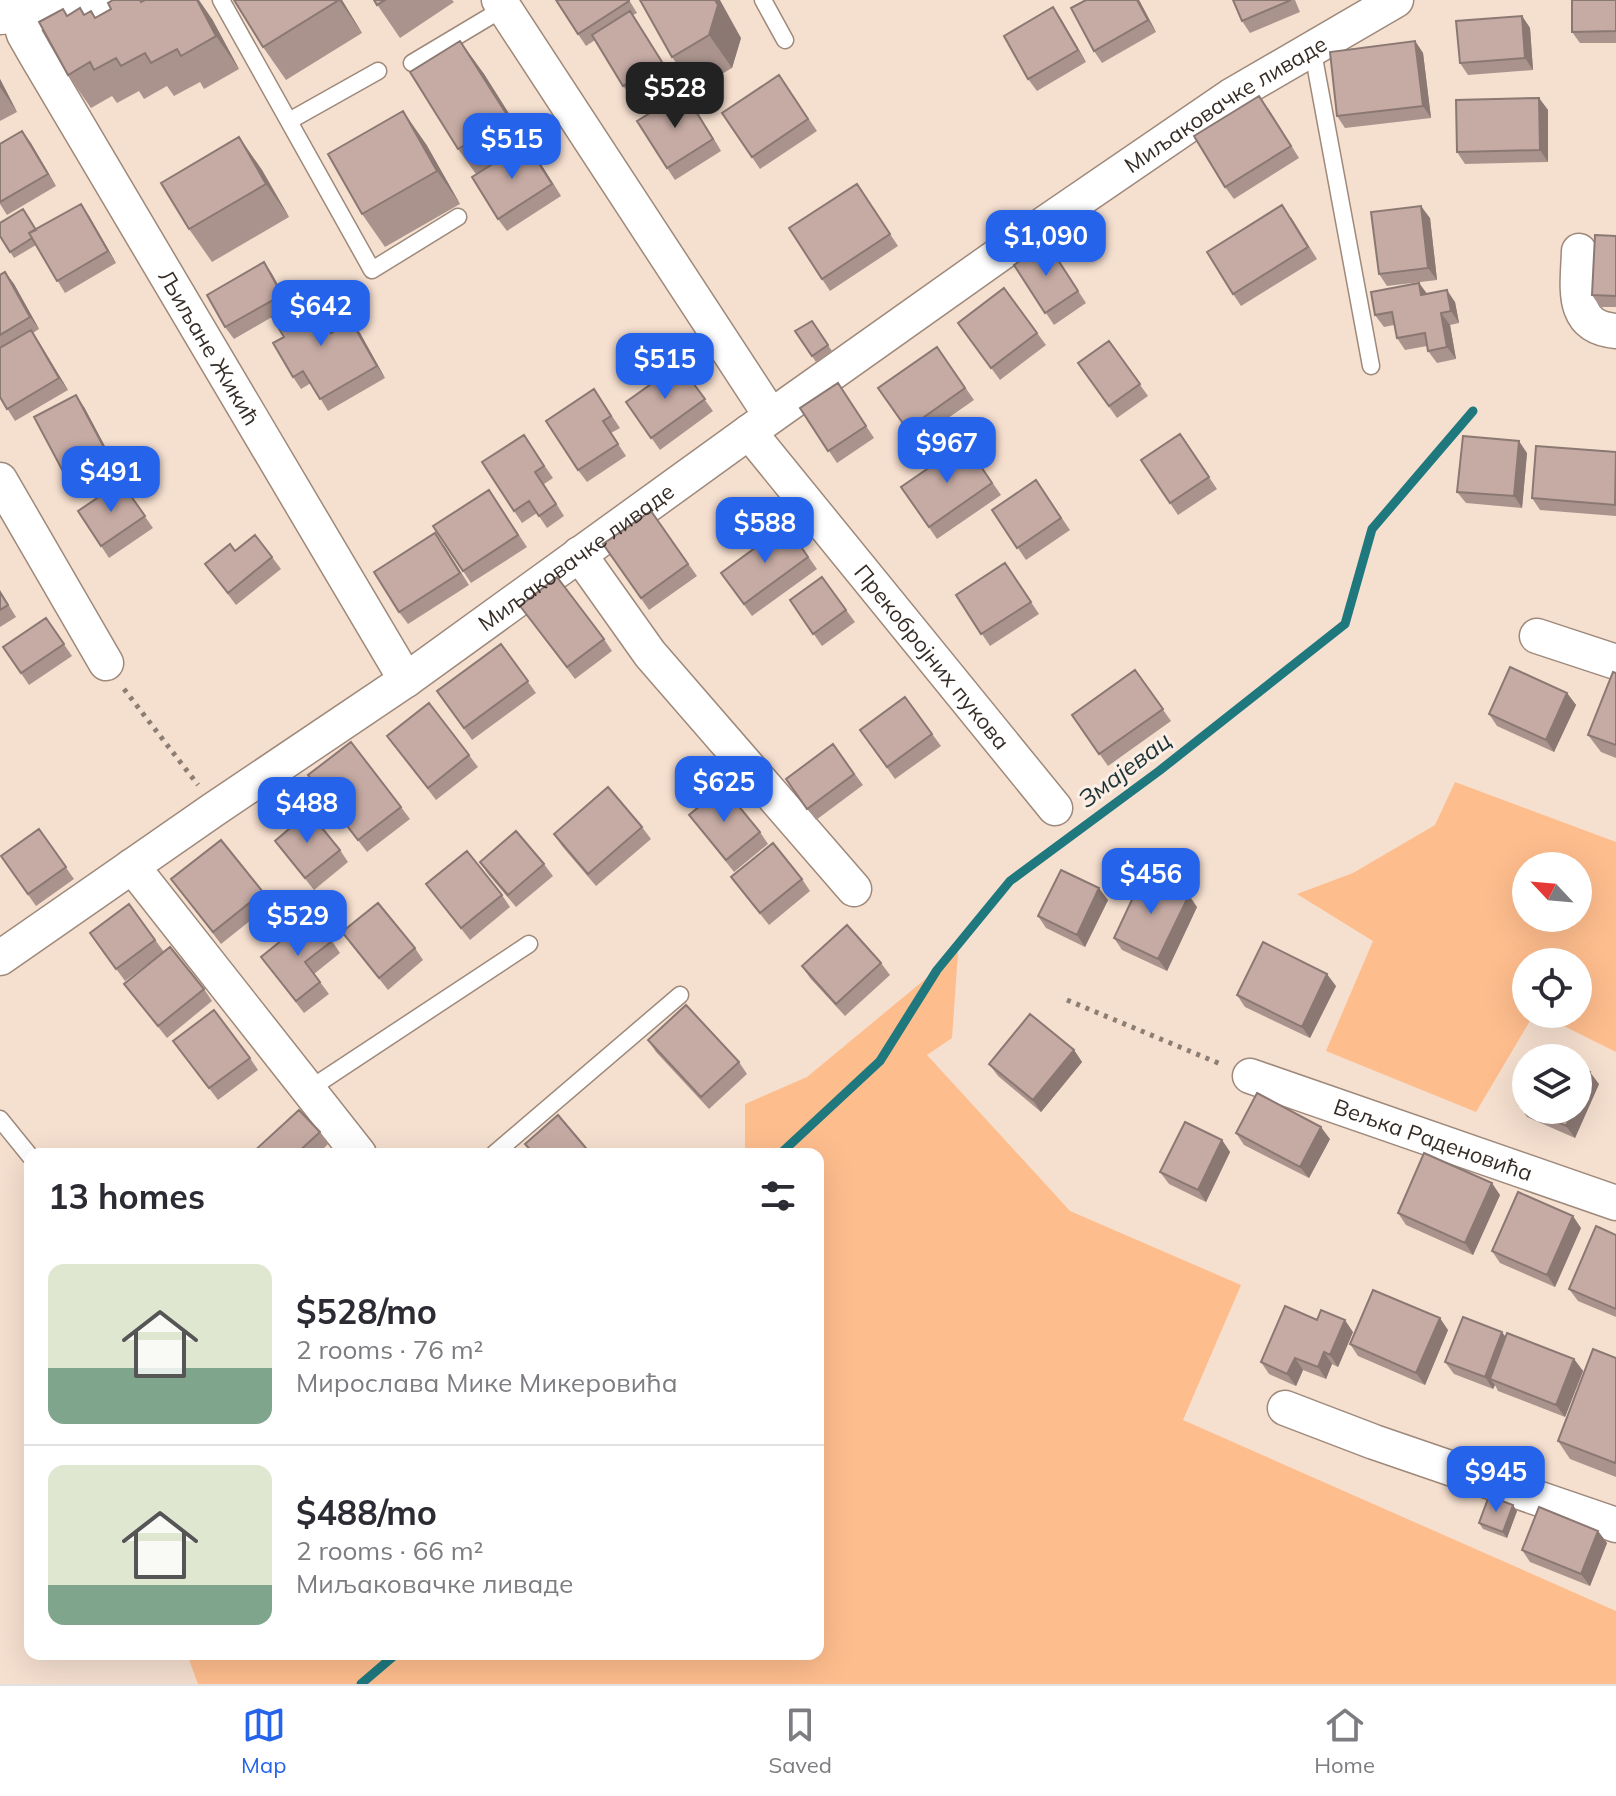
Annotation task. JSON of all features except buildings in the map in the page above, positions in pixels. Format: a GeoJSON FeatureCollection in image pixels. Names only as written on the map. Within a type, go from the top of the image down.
{"type":"FeatureCollection","features":[{"type":"Feature","properties":{"kind":"street"},"geometry":{"type":"LineString","coordinates":[[9,12],[118,0]]}},
{"type":"Feature","properties":{"kind":"street","name":"Миљаковачке ливаде"},"geometry":{"type":"LineString","coordinates":[[0,958],[406,680],[1011,246],[1218,105],[1396,0]]}},
{"type":"Feature","properties":{"kind":"street","name":"Прекобројних пукова"},"geometry":{"type":"LineString","coordinates":[[502,4],[760,424],[1055,808]]}},
{"type":"Feature","properties":{"kind":"street","name":"Љиљане Жикић"},"geometry":{"type":"LineString","coordinates":[[9,12],[406,680]]}},
{"type":"Feature","properties":{"kind":"street"},"geometry":{"type":"LineString","coordinates":[[1579,251],[1578,301],[1582,311],[1599,330],[1616,331]]}},
{"type":"Feature","properties":{"kind":"street"},"geometry":{"type":"LineString","coordinates":[[0,480],[106,663]]}},
{"type":"Feature","properties":{"kind":"street"},"geometry":{"type":"LineString","coordinates":[[579,554],[650,654],[854,889]]}},
{"type":"Feature","properties":{"kind":"street"},"geometry":{"type":"LineString","coordinates":[[1537,636],[1616,662]]}},
{"type":"Feature","properties":{"kind":"street"},"geometry":{"type":"LineString","coordinates":[[132,866],[354,1148]]}},
{"type":"Feature","properties":{"kind":"street","name":"Вељка Раденовића"},"geometry":{"type":"LineString","coordinates":[[1250,1076],[1616,1203]]}},
{"type":"Feature","properties":{"kind":"street"},"geometry":{"type":"LineString","coordinates":[[1285,1408],[1616,1525]]}},
{"type":"Feature","properties":{"kind":"lane"},"geometry":{"type":"LineString","coordinates":[[221,0],[289,121],[330,182],[372,270],[458,217]]}},
{"type":"Feature","properties":{"kind":"lane"},"geometry":{"type":"LineString","coordinates":[[763,0],[785,40]]}},
{"type":"Feature","properties":{"kind":"lane"},"geometry":{"type":"LineString","coordinates":[[412,63],[502,4]]}},
{"type":"Feature","properties":{"kind":"lane"},"geometry":{"type":"LineString","coordinates":[[1312,47],[1371,366]]}},
{"type":"Feature","properties":{"kind":"lane"},"geometry":{"type":"LineString","coordinates":[[289,121],[378,71]]}},
{"type":"Feature","properties":{"kind":"lane"},"geometry":{"type":"LineString","coordinates":[[308,1090],[529,944]]}},
{"type":"Feature","properties":{"kind":"lane"},"geometry":{"type":"LineString","coordinates":[[501,1148],[680,995]]}},
{"type":"Feature","properties":{"kind":"lane"},"geometry":{"type":"LineString","coordinates":[[0,1119],[24,1149]]}},
{"type":"Feature","properties":{"kind":"path"},"geometry":{"type":"LineString","coordinates":[[106,663],[131,700],[191,774],[213,810]]}},
{"type":"Feature","properties":{"kind":"path"},"geometry":{"type":"LineString","coordinates":[[1067,1000],[1250,1076]]}},
{"type":"Feature","properties":{"kind":"shaded area"},"geometry":{"type":"Polygon","coordinates":[[[1455,782],[1616,842],[1616,1052],[1568,1028],[1592,1028],[1592,948],[1512,948],[1512,1028],[1526,1028],[1516,1044],[1512,1044],[1512,1051],[1476,1112],[1326,1051],[1373,941],[1297,894],[1353,873],[1435,825],[1455,782]]]}},
{"type":"Feature","properties":{"kind":"shaded area"},"geometry":{"type":"Polygon","coordinates":[[[958,952],[952,1038],[927,1055],[1070,1211],[1241,1285],[1183,1420],[1616,1611],[1616,1684],[198,1684],[189,1660],[824,1660],[824,1148],[745,1148],[745,1104],[807,1077],[958,952]]]}},
{"type":"Feature","properties":{"kind":"waterway","name":"Змајевац"},"geometry":{"type":"LineString","coordinates":[[786,1148],[880,1061],[937,970],[1010,881],[1159,771],[1345,624],[1372,529],[1473,411]]}},
{"type":"Feature","properties":{"kind":"waterway","name":"Змајевац"},"geometry":{"type":"LineString","coordinates":[[361,1684],[389,1660]]}}]}
